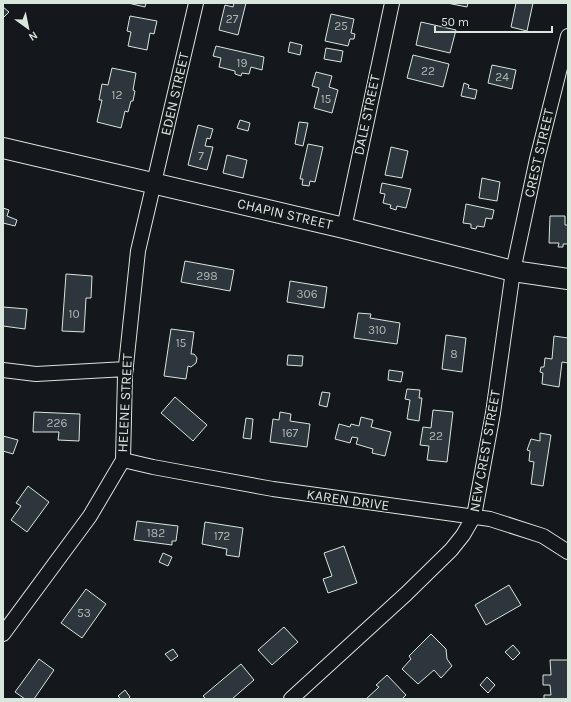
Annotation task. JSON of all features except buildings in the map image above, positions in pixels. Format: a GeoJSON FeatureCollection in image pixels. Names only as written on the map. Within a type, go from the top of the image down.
{"type":"FeatureCollection","features":[{"type":"Feature","properties":{"kind":"main road","name":"CHAPIN STREET"},"geometry":{"type":"LineString","coordinates":[[3,148],[344,228],[513,271],[568,279]]}},
{"type":"Feature","properties":{"kind":"street","name":"EDEN STREET"},"geometry":{"type":"LineString","coordinates":[[154,184],[196,3]]}},
{"type":"Feature","properties":{"kind":"street","name":"DALE STREET"},"geometry":{"type":"LineString","coordinates":[[344,228],[392,3]]}},
{"type":"Feature","properties":{"kind":"street","name":"CREST STREET"},"geometry":{"type":"LineString","coordinates":[[513,271],[537,159],[568,36]]}},
{"type":"Feature","properties":{"kind":"street","name":"HELENE STREET"},"geometry":{"type":"LineString","coordinates":[[3,634],[90,516],[123,460],[126,369],[138,251],[154,184]]}},
{"type":"Feature","properties":{"kind":"street","name":"NEW CREST STREET"},"geometry":{"type":"LineString","coordinates":[[292,699],[406,594],[451,550],[463,535],[474,516],[493,413],[513,271]]}},
{"type":"Feature","properties":{"kind":"street"},"geometry":{"type":"LineString","coordinates":[[3,370],[36,374],[126,369]]}},
{"type":"Feature","properties":{"kind":"street","name":"KAREN DRIVE"},"geometry":{"type":"LineString","coordinates":[[123,460],[153,468],[273,488],[490,519],[524,528],[543,536],[568,552]]}}]}
